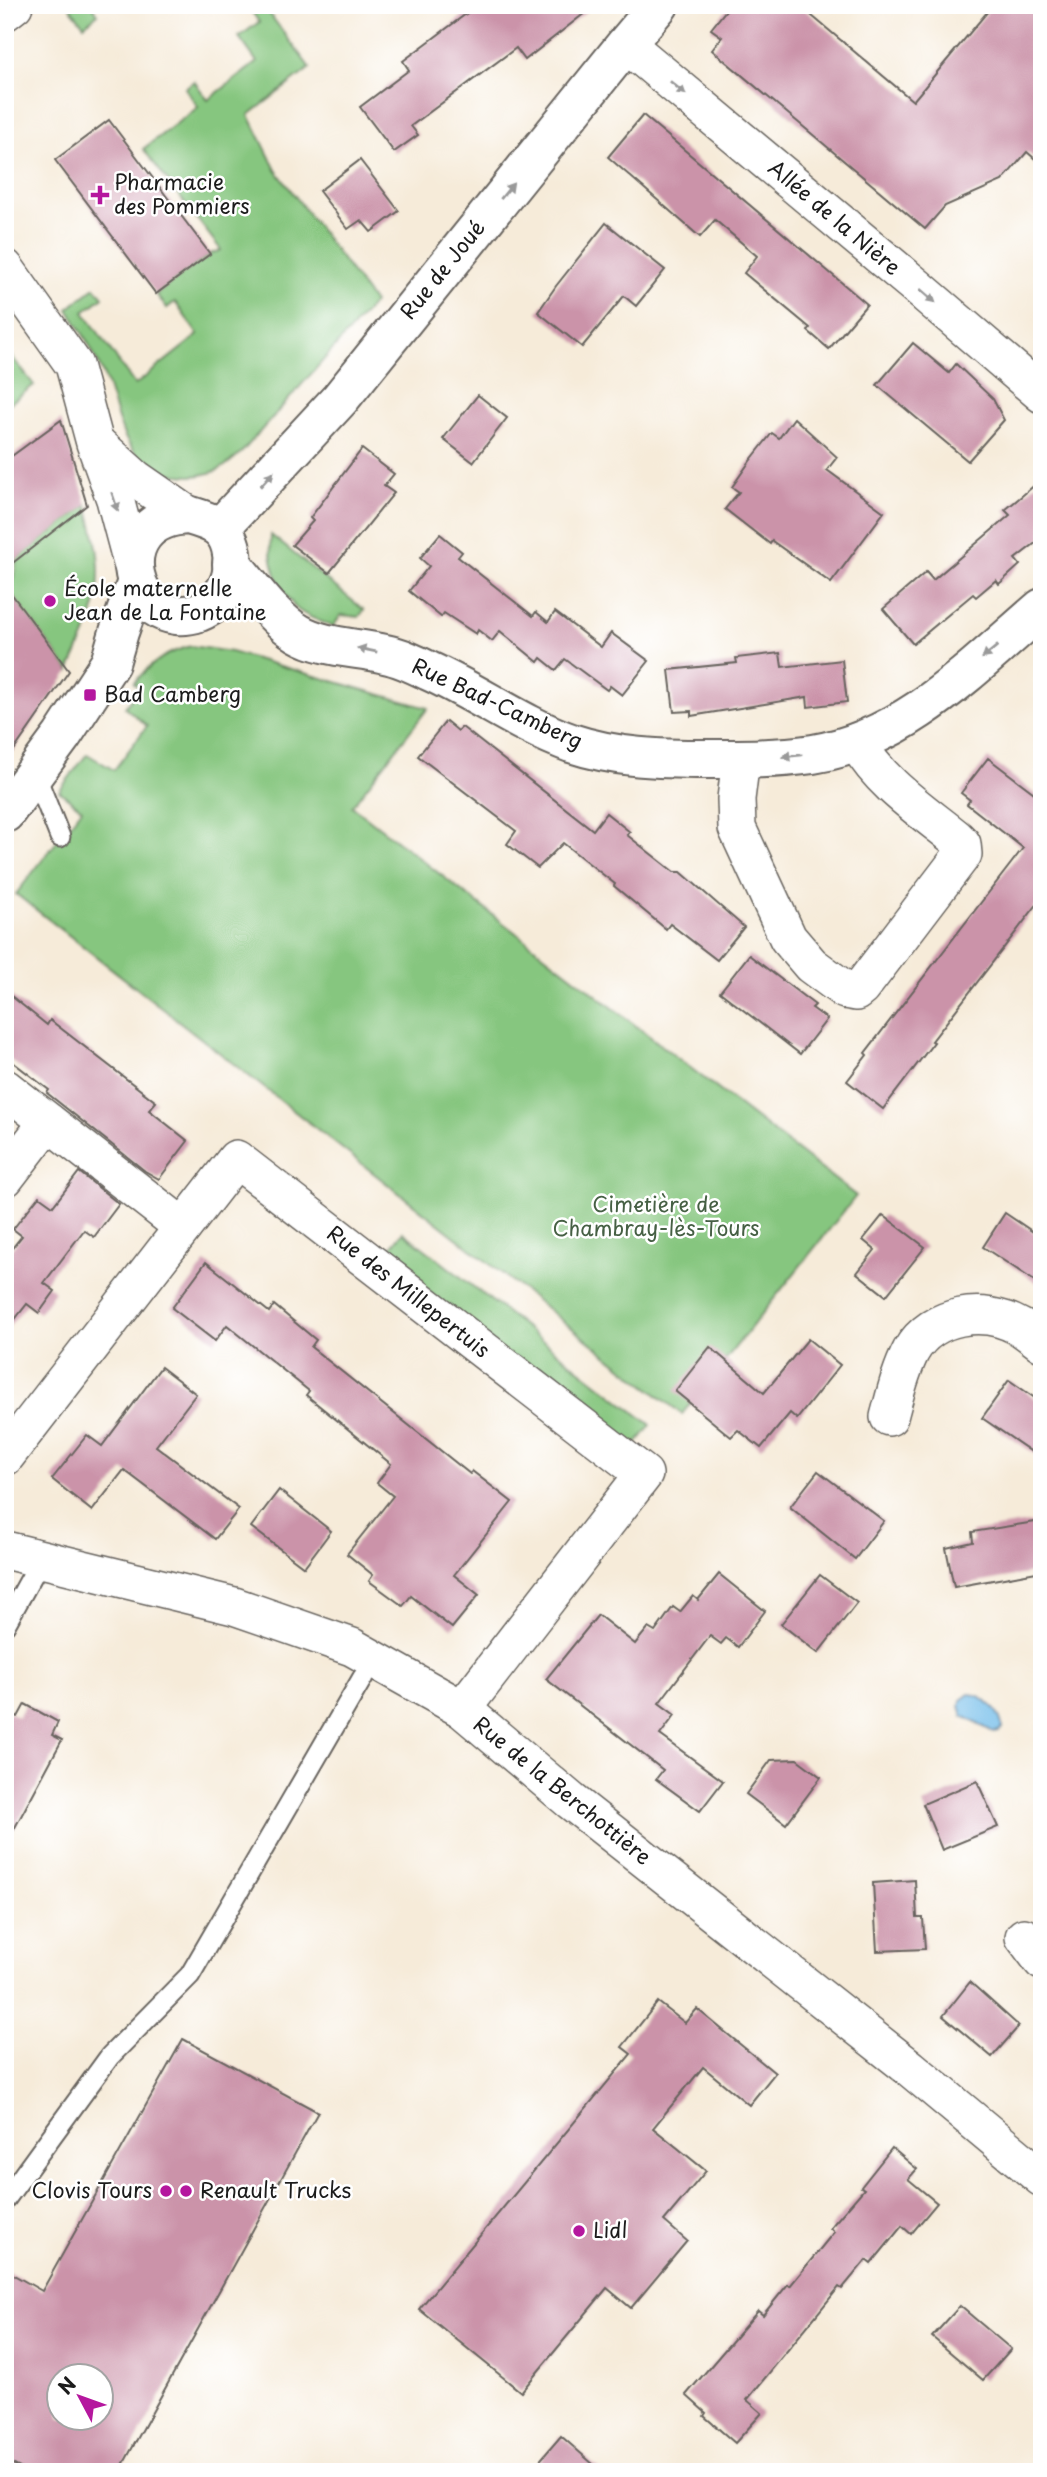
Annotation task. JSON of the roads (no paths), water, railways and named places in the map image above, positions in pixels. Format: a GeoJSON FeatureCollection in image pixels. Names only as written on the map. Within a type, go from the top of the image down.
{"type":"FeatureCollection","features":[{"type":"Feature","properties":{"kind":"street"},"geometry":{"type":"LineString","coordinates":[[5,12],[14,5]]}},
{"type":"Feature","properties":{"kind":"street","name":"Rue de Joué"},"geometry":{"type":"LineString","coordinates":[[204,522],[340,399],[659,5]]}},
{"type":"Feature","properties":{"kind":"street","name":"Allée de la Nière"},"geometry":{"type":"LineString","coordinates":[[626,44],[1042,394]]}},
{"type":"Feature","properties":{"kind":"street"},"geometry":{"type":"LineString","coordinates":[[5,268],[74,365],[95,443],[115,499],[134,574],[144,597],[167,612],[182,615],[193,614],[214,604],[228,586],[232,564],[230,547],[204,522],[136,479],[95,443]]}},
{"type":"Feature","properties":{"kind":"street"},"geometry":{"type":"LineString","coordinates":[[5,813],[35,774],[110,663],[134,574],[136,547],[144,533],[157,522],[172,516],[204,522]]}},
{"type":"Feature","properties":{"kind":"street","name":"Rue Bad-Camberg"},"geometry":{"type":"LineString","coordinates":[[232,564],[276,614],[299,634],[312,640],[387,654],[409,662],[569,742],[612,754],[642,758],[741,760],[813,754],[857,742],[911,716],[946,691],[1042,608]]}},
{"type":"Feature","properties":{"kind":"street"},"geometry":{"type":"LineString","coordinates":[[110,663],[182,615]]}},
{"type":"Feature","properties":{"kind":"street"},"geometry":{"type":"LineString","coordinates":[[741,760],[736,799],[737,828],[788,938],[811,965],[845,990],[856,992],[963,854],[962,844],[881,776],[867,760],[857,742]]}},
{"type":"Feature","properties":{"kind":"street"},"geometry":{"type":"LineString","coordinates":[[5,1088],[183,1227]]}},
{"type":"Feature","properties":{"kind":"street"},"geometry":{"type":"LineString","coordinates":[[5,1178],[48,1122]]}},
{"type":"Feature","properties":{"kind":"street","name":"Rue des Millepertuis"},"geometry":{"type":"LineString","coordinates":[[5,1457],[236,1159],[644,1474],[462,1709]]}},
{"type":"Feature","properties":{"kind":"street"},"geometry":{"type":"LineString","coordinates":[[890,1417],[902,1371],[912,1349],[940,1323],[966,1316],[997,1318],[1019,1326],[1042,1343]]}},
{"type":"Feature","properties":{"kind":"street","name":"Rue de la Berchottière"},"geometry":{"type":"LineString","coordinates":[[5,1550],[234,1606],[352,1647],[462,1709],[571,1801],[910,2068],[1042,2178]]}},
{"type":"Feature","properties":{"kind":"lane"},"geometry":{"type":"LineString","coordinates":[[35,774],[60,837]]}},
{"type":"Feature","properties":{"kind":"lane"},"geometry":{"type":"LineString","coordinates":[[5,1625],[42,1558]]}},
{"type":"Feature","properties":{"kind":"lane"},"geometry":{"type":"LineString","coordinates":[[5,2200],[110,2056],[190,1975],[363,1677]]}},
{"type":"Feature","properties":{"kind":"water"},"geometry":{"type":"Polygon","coordinates":[[[969,1694],[980,1697],[996,1711],[1002,1728],[999,1731],[993,1732],[963,1716],[961,1700],[969,1694]]]}},
{"type":"Feature","properties":{"kind":"place","name":"Pharmacie des Pommiers"},"geometry":{"type":"Point","coordinates":[100,195]}},
{"type":"Feature","properties":{"kind":"place","name":"École maternelle Jean de La Fontaine"},"geometry":{"type":"Point","coordinates":[50,601]}},
{"type":"Feature","properties":{"kind":"place","name":"Bad Camberg"},"geometry":{"type":"Point","coordinates":[90,695]}},
{"type":"Feature","properties":{"kind":"place","name":"Clovis Tours"},"geometry":{"type":"Point","coordinates":[166,2191]}},
{"type":"Feature","properties":{"kind":"place","name":"Renault Trucks"},"geometry":{"type":"Point","coordinates":[186,2191]}},
{"type":"Feature","properties":{"kind":"place","name":"Lidl"},"geometry":{"type":"Point","coordinates":[579,2231]}},
{"type":"Feature","properties":{"kind":"park label","name":"Cimetière de Chambray-lès-Tours"},"geometry":{"type":"Point","coordinates":[656,1217]}}]}
